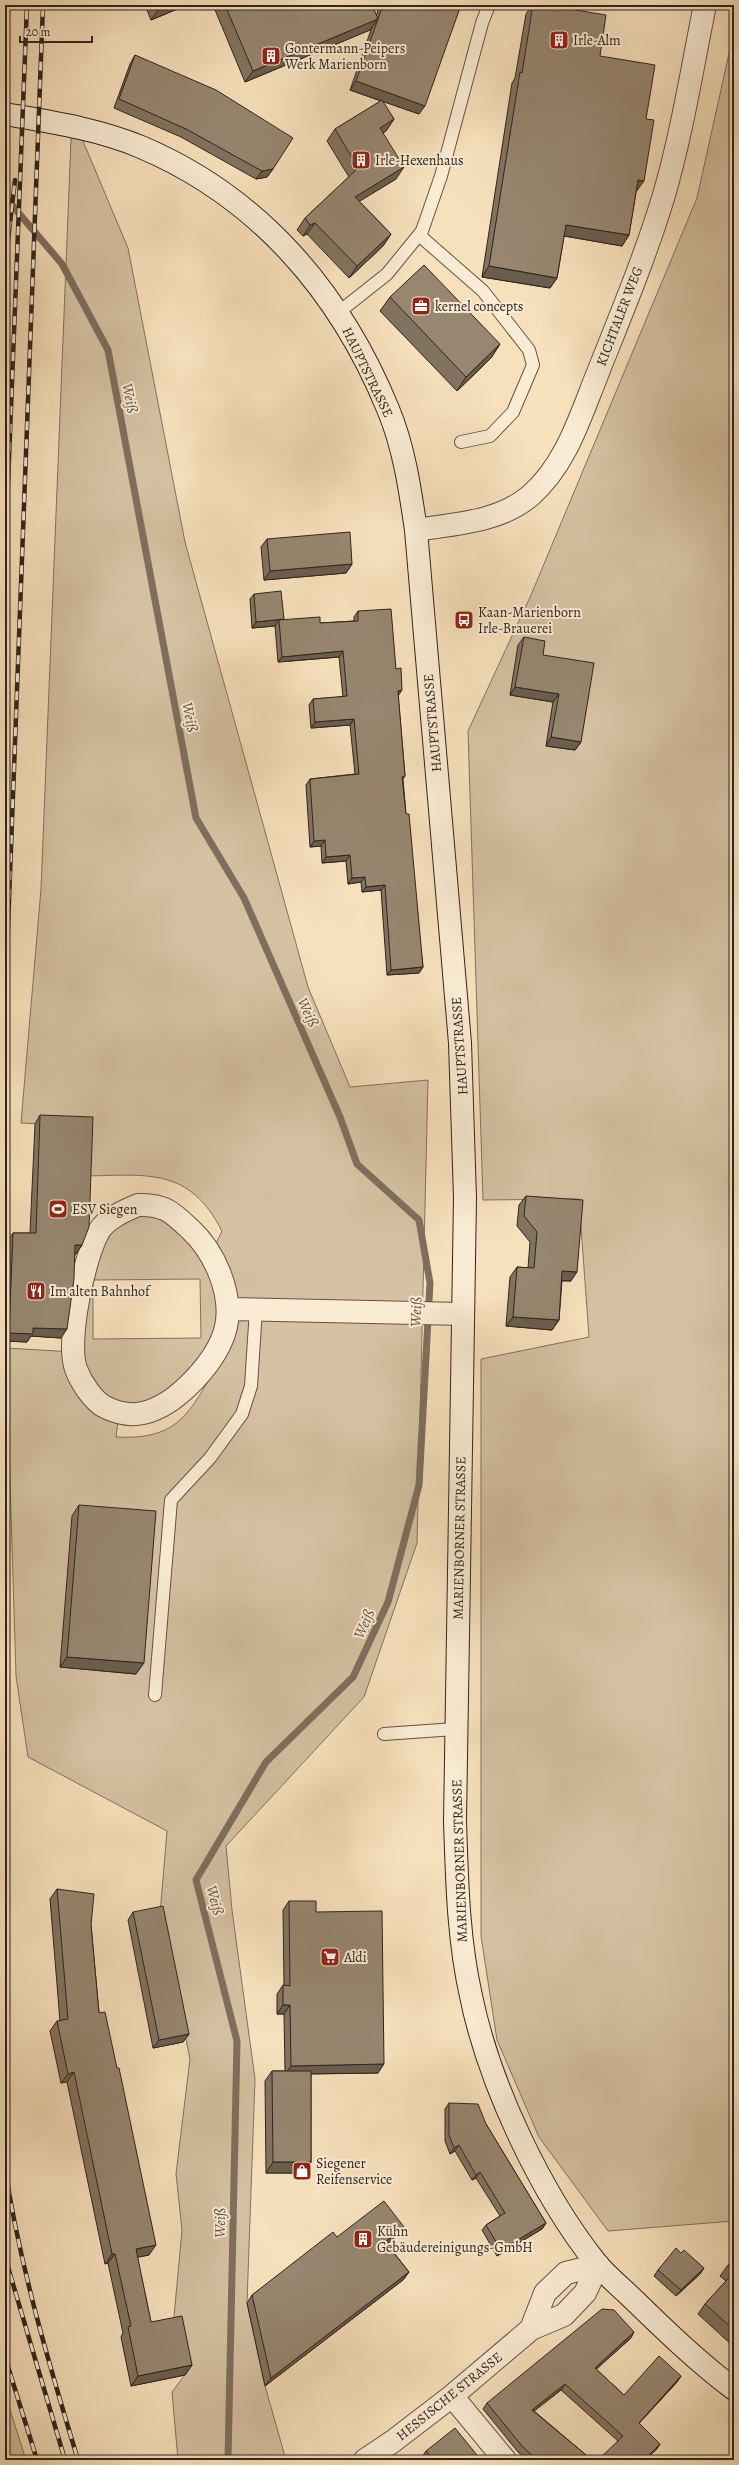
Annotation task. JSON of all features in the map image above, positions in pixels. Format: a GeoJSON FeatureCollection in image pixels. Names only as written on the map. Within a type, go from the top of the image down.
{"type":"FeatureCollection","features":[{"type":"Feature","properties":{"kind":"main road","name":"KICHTALER WEG"},"geometry":{"type":"LineString","coordinates":[[416,530],[478,520],[509,508],[529,496],[540,486],[561,459],[614,332],[664,196],[683,117],[705,5]]}},
{"type":"Feature","properties":{"kind":"main road","name":"HAUPTSTRASSE"},"geometry":{"type":"LineString","coordinates":[[5,114],[80,128],[140,147],[190,171],[237,203],[295,256],[339,312],[389,410],[408,476],[416,530],[460,1043],[465,1198],[463,1314]]}},
{"type":"Feature","properties":{"kind":"main road"},"geometry":{"type":"LineString","coordinates":[[138,1205],[156,1205],[172,1212],[195,1233],[210,1254],[225,1288],[228,1309],[222,1339],[204,1368],[186,1388],[165,1404],[143,1414],[118,1414],[99,1404],[76,1369],[74,1352],[79,1290],[91,1248],[99,1230],[118,1214],[138,1205]]}},
{"type":"Feature","properties":{"kind":"main road"},"geometry":{"type":"LineString","coordinates":[[228,1309],[463,1314]]}},
{"type":"Feature","properties":{"kind":"main road","name":"MARIENBORNER STRASSE"},"geometry":{"type":"LineString","coordinates":[[463,1314],[455,1729],[455,1821],[458,1913],[471,1997],[481,2037],[507,2108],[524,2145],[571,2228],[598,2265],[669,2334],[734,2389]]}},
{"type":"Feature","properties":{"kind":"main road","name":"HESSISCHE STRASSE"},"geometry":{"type":"LineString","coordinates":[[531,2329],[545,2293],[566,2273],[598,2265]]}},
{"type":"Feature","properties":{"kind":"main road","name":"HESSISCHE STRASSE"},"geometry":{"type":"LineString","coordinates":[[365,2460],[392,2442],[452,2396],[531,2329],[564,2315],[585,2293],[598,2265]]}},
{"type":"Feature","properties":{"kind":"main road"},"geometry":{"type":"LineString","coordinates":[[452,2396],[505,2460]]}},
{"type":"Feature","properties":{"kind":"lane"},"geometry":{"type":"LineString","coordinates":[[339,312],[387,274],[419,235],[441,176],[482,23],[489,5]]}},
{"type":"Feature","properties":{"kind":"lane"},"geometry":{"type":"LineString","coordinates":[[419,235],[483,291],[529,350],[533,365],[513,412],[490,436],[461,442]]}},
{"type":"Feature","properties":{"kind":"lane"},"geometry":{"type":"LineString","coordinates":[[155,1695],[171,1500],[210,1458],[242,1414],[251,1386],[256,1309]]}},
{"type":"Feature","properties":{"kind":"lane"},"geometry":{"type":"LineString","coordinates":[[384,1734],[455,1729]]}},
{"type":"Feature","properties":{"kind":"shaded area"},"geometry":{"type":"Polygon","coordinates":[[[734,31],[734,2221],[608,2231],[539,2137],[497,2040],[481,1936],[481,1359],[589,1337],[579,1199],[483,1200],[468,731],[531,595],[697,198],[734,31]]]}},
{"type":"Feature","properties":{"kind":"shaded area"},"geometry":{"type":"Polygon","coordinates":[[[72,115],[128,248],[185,542],[308,987],[350,1087],[428,1080],[417,1543],[364,1697],[226,1846],[232,1910],[255,2079],[247,2303],[265,2386],[286,2460],[178,2460],[172,2392],[185,2375],[174,2317],[182,2230],[176,2174],[190,2059],[160,1914],[167,1831],[28,1757],[16,1676],[6,1348],[74,1352],[99,1230],[156,1205],[211,1254],[222,1231],[209,1210],[196,1195],[181,1185],[165,1179],[147,1176],[85,1176],[87,1126],[21,1123],[41,889],[72,115]],[[200,1279],[93,1280],[93,1339],[201,1338],[200,1279]],[[212,1374],[186,1388],[119,1414],[116,1437],[151,1435],[176,1424],[194,1403],[212,1374]]]}},
{"type":"Feature","properties":{"kind":"shaded area"},"geometry":{"type":"Polygon","coordinates":[[[5,2394],[26,2460],[5,2460],[5,2394]]]}},
{"type":"Feature","properties":{"kind":"building"},"geometry":{"type":"Polygon","coordinates":[[[157,5],[169,5],[159,9],[157,5]]]}},
{"type":"Feature","properties":{"kind":"building","name":"Gontermann-Peipers Werk Marienborn"},"geometry":{"type":"Polygon","coordinates":[[[225,5],[372,5],[378,19],[253,71],[225,5]]]}},
{"type":"Feature","properties":{"kind":"building"},"geometry":{"type":"Polygon","coordinates":[[[383,5],[461,5],[425,106],[356,81],[383,5]]]}},
{"type":"Feature","properties":{"kind":"building"},"geometry":{"type":"Polygon","coordinates":[[[533,5],[545,5],[606,15],[600,56],[655,65],[646,119],[654,120],[644,181],[638,180],[629,235],[566,225],[557,278],[489,266],[520,72],[522,73],[533,5]]]}},
{"type":"Feature","properties":{"kind":"building"},"geometry":{"type":"Polygon","coordinates":[[[135,55],[216,90],[293,138],[273,169],[262,171],[186,129],[119,99],[135,55]]]}},
{"type":"Feature","properties":{"kind":"building"},"geometry":{"type":"Polygon","coordinates":[[[382,100],[394,119],[380,128],[404,167],[355,197],[391,234],[357,266],[315,223],[310,225],[305,218],[358,168],[335,129],[382,100]]]}},
{"type":"Feature","properties":{"kind":"building"},"geometry":{"type":"Polygon","coordinates":[[[424,265],[500,344],[466,377],[390,297],[424,265]]]}},
{"type":"Feature","properties":{"kind":"building"},"geometry":{"type":"Polygon","coordinates":[[[350,532],[352,564],[270,571],[267,539],[350,532]]]}},
{"type":"Feature","properties":{"kind":"building"},"geometry":{"type":"Polygon","coordinates":[[[281,591],[284,619],[256,622],[254,594],[281,591]]]}},
{"type":"Feature","properties":{"kind":"building"},"geometry":{"type":"Polygon","coordinates":[[[391,609],[396,669],[401,668],[402,690],[398,691],[405,776],[402,777],[406,814],[409,814],[423,967],[391,970],[385,885],[366,887],[365,877],[352,878],[350,855],[326,857],[325,840],[314,841],[310,779],[359,774],[354,719],[315,722],[313,699],[347,696],[343,651],[282,657],[279,620],[320,617],[320,623],[358,621],[358,611],[391,609]]]}},
{"type":"Feature","properties":{"kind":"building"},"geometry":{"type":"Polygon","coordinates":[[[524,637],[545,641],[543,655],[594,663],[581,742],[551,737],[559,694],[515,687],[524,637]]]}},
{"type":"Feature","properties":{"kind":"building"},"geometry":{"type":"Polygon","coordinates":[[[40,1115],[93,1117],[89,1227],[82,1245],[75,1245],[74,1279],[67,1329],[33,1328],[33,1334],[9,1333],[13,1233],[36,1233],[40,1115]]]}},
{"type":"Feature","properties":{"kind":"building"},"geometry":{"type":"Polygon","coordinates":[[[526,1196],[583,1200],[577,1272],[562,1271],[559,1320],[513,1317],[517,1267],[534,1268],[537,1232],[524,1216],[526,1196]]]}},
{"type":"Feature","properties":{"kind":"building"},"geometry":{"type":"Polygon","coordinates":[[[79,1505],[156,1511],[144,1663],[67,1657],[79,1505]]]}},
{"type":"Feature","properties":{"kind":"building"},"geometry":{"type":"Polygon","coordinates":[[[57,1889],[94,1894],[91,1925],[99,2013],[105,2012],[117,2068],[119,2068],[156,2245],[136,2249],[151,2322],[182,2316],[192,2365],[138,2376],[128,2327],[131,2326],[115,2254],[112,2254],[74,2072],[68,2074],[57,2021],[68,2019],[57,1889]]]}},
{"type":"Feature","properties":{"kind":"building","name":"Aldi"},"geometry":{"type":"Polygon","coordinates":[[[289,1901],[316,1901],[316,1912],[382,1911],[384,2064],[291,2066],[290,2005],[283,2005],[283,1985],[290,1986],[289,1901]]]}},
{"type":"Feature","properties":{"kind":"building"},"geometry":{"type":"Polygon","coordinates":[[[163,1906],[189,2034],[159,2040],[133,1912],[163,1906]]]}},
{"type":"Feature","properties":{"kind":"building"},"geometry":{"type":"Polygon","coordinates":[[[272,2071],[311,2071],[311,2162],[273,2162],[272,2071]]]}},
{"type":"Feature","properties":{"kind":"building"},"geometry":{"type":"Polygon","coordinates":[[[449,2103],[478,2104],[486,2124],[546,2223],[501,2250],[486,2225],[505,2213],[480,2172],[476,2175],[459,2145],[454,2148],[449,2135],[449,2103]]]}},
{"type":"Feature","properties":{"kind":"building"},"geometry":{"type":"Polygon","coordinates":[[[384,2201],[404,2227],[385,2242],[409,2272],[271,2378],[252,2295],[333,2232],[337,2237],[384,2201]]]}},
{"type":"Feature","properties":{"kind":"building"},"geometry":{"type":"Polygon","coordinates":[[[676,2248],[681,2253],[684,2250],[704,2268],[681,2290],[658,2270],[676,2248]]]}},
{"type":"Feature","properties":{"kind":"building"},"geometry":{"type":"Polygon","coordinates":[[[734,2259],[734,2272],[728,2265],[734,2259]]]}},
{"type":"Feature","properties":{"kind":"building"},"geometry":{"type":"Polygon","coordinates":[[[734,2272],[734,2330],[705,2304],[734,2272]]]}},
{"type":"Feature","properties":{"kind":"building"},"geometry":{"type":"Polygon","coordinates":[[[602,2309],[614,2310],[634,2332],[595,2368],[624,2395],[659,2356],[681,2376],[639,2423],[660,2444],[644,2460],[598,2460],[623,2436],[565,2384],[532,2410],[592,2460],[537,2460],[522,2446],[487,2403],[602,2309]]]}},
{"type":"Feature","properties":{"kind":"building"},"geometry":{"type":"Polygon","coordinates":[[[455,2428],[481,2460],[434,2460],[426,2451],[455,2428]]]}},
{"type":"Feature","properties":{"kind":"building"},"geometry":{"type":"Polygon","coordinates":[[[728,2455],[734,2460],[724,2460],[728,2455]]]}},
{"type":"Feature","properties":{"kind":"waterway","name":"Weiß"},"geometry":{"type":"LineString","coordinates":[[5,197],[62,264],[108,350],[196,818],[244,898],[340,1117],[357,1164],[419,1220],[430,1283],[419,1485],[388,1602],[353,1677],[266,1762],[196,1880],[237,2041],[228,2460]]}},
{"type":"Feature","properties":{"kind":"railway"},"geometry":{"type":"LineString","coordinates":[[5,559],[27,5]]}},
{"type":"Feature","properties":{"kind":"railway"},"geometry":{"type":"LineString","coordinates":[[5,1006],[43,5]]}},
{"type":"Feature","properties":{"kind":"railway"},"geometry":{"type":"LineString","coordinates":[[5,266],[15,180]]}},
{"type":"Feature","properties":{"kind":"railway"},"geometry":{"type":"LineString","coordinates":[[5,2168],[11,2205],[27,2279],[46,2352],[78,2460]]}},
{"type":"Feature","properties":{"kind":"railway"},"geometry":{"type":"LineString","coordinates":[[5,2257],[65,2460]]}},
{"type":"Feature","properties":{"kind":"railway"},"geometry":{"type":"LineString","coordinates":[[5,2357],[37,2460]]}},
{"type":"Feature","properties":{"kind":"place","name":"Irle-Alm"},"geometry":{"type":"Point","coordinates":[559,40]}},
{"type":"Feature","properties":{"kind":"place","name":"Gontermann-Peipers Werk Marienborn"},"geometry":{"type":"Point","coordinates":[271,56]}},
{"type":"Feature","properties":{"kind":"place","name":"Irle-Hexenhaus"},"geometry":{"type":"Point","coordinates":[361,160]}},
{"type":"Feature","properties":{"kind":"place","name":"kernel concepts"},"geometry":{"type":"Point","coordinates":[421,306]}},
{"type":"Feature","properties":{"kind":"place","name":"Kaan-Marienborn Irle-Brauerei"},"geometry":{"type":"Point","coordinates":[464,620]}},
{"type":"Feature","properties":{"kind":"place","name":"ESV Siegen"},"geometry":{"type":"Point","coordinates":[58,1209]}},
{"type":"Feature","properties":{"kind":"place","name":"Im alten Bahnhof"},"geometry":{"type":"Point","coordinates":[36,1291]}},
{"type":"Feature","properties":{"kind":"place","name":"Aldi"},"geometry":{"type":"Point","coordinates":[330,1957]}},
{"type":"Feature","properties":{"kind":"place","name":"Siegener Reifenservice"},"geometry":{"type":"Point","coordinates":[302,2171]}},
{"type":"Feature","properties":{"kind":"place","name":"Kühn Gebäudereinigungs-GmbH"},"geometry":{"type":"Point","coordinates":[363,2239]}}]}
